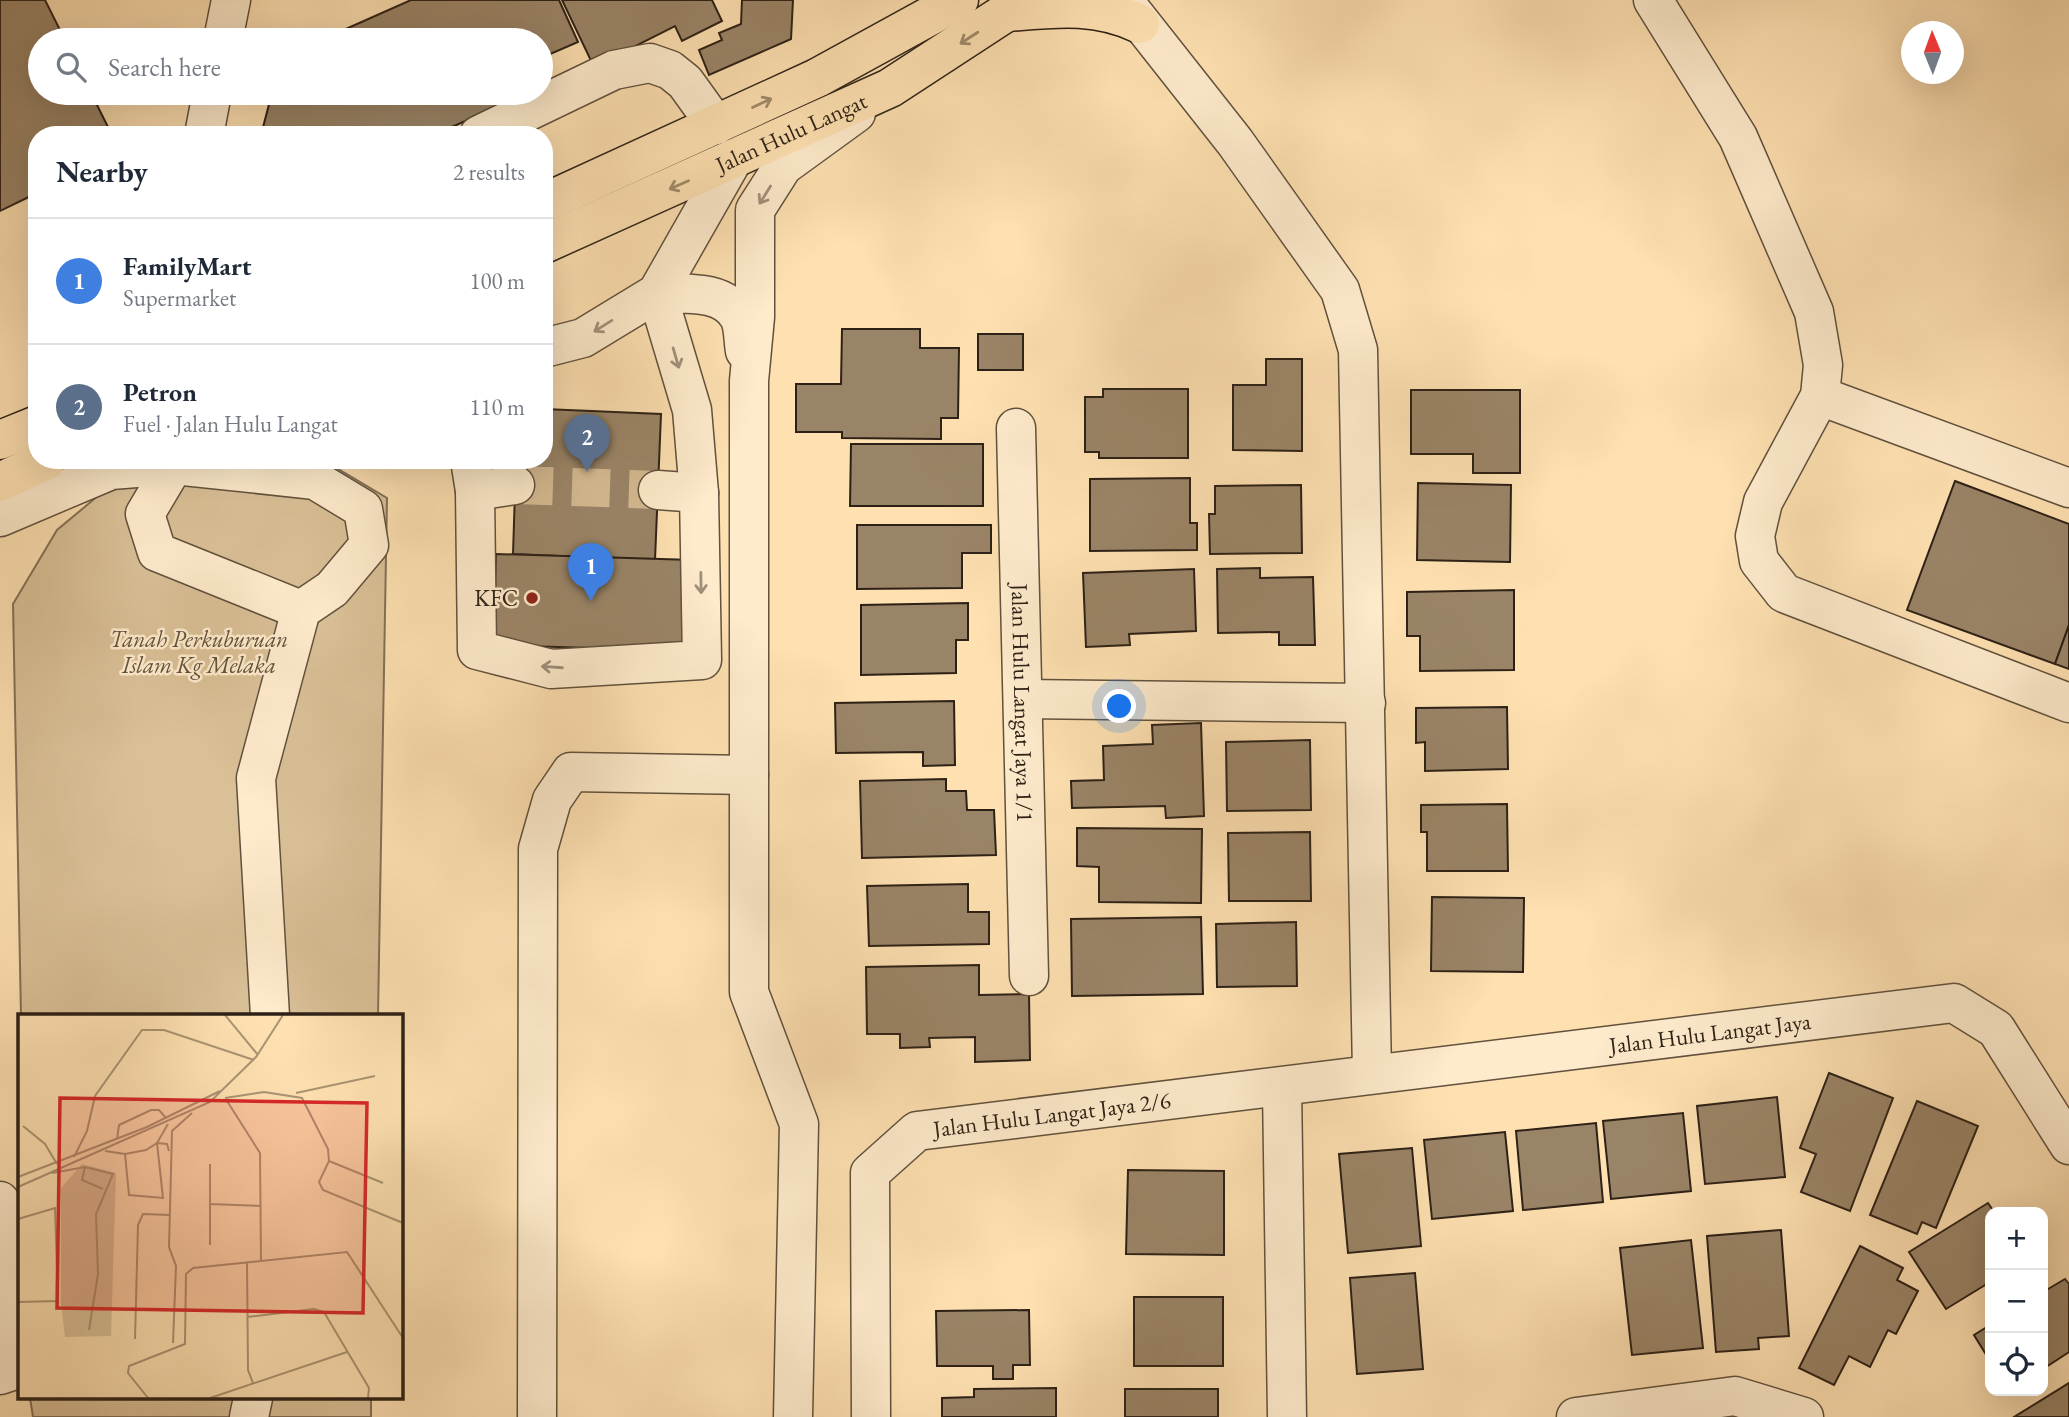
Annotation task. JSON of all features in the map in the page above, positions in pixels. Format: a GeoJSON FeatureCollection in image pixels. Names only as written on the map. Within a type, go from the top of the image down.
{"type":"FeatureCollection","features":[{"type":"Feature","properties":{"kind":"main road","name":"Jalan Hulu Langat"},"geometry":{"type":"LineString","coordinates":[[553,199],[817,78],[959,0]]}},
{"type":"Feature","properties":{"kind":"main road","name":"Jalan Hulu Langat"},"geometry":{"type":"LineString","coordinates":[[553,240],[890,88],[1017,6]]}},
{"type":"Feature","properties":{"kind":"main road"},"geometry":{"type":"LineString","coordinates":[[1017,6],[1093,8],[1118,14],[1131,12]]}},
{"type":"Feature","properties":{"kind":"main road"},"geometry":{"type":"LineString","coordinates":[[0,440],[28,429]]}},
{"type":"Feature","properties":{"kind":"main road"},"geometry":{"type":"LineString","coordinates":[[0,482],[28,469]]}},
{"type":"Feature","properties":{"kind":"street"},"geometry":{"type":"LineString","coordinates":[[225,28],[231,0]]}},
{"type":"Feature","properties":{"kind":"street"},"geometry":{"type":"LineString","coordinates":[[1653,0],[1738,137],[1814,312],[1824,365],[1820,396],[1763,502],[1755,536],[1759,561],[1784,593],[2069,703]]}},
{"type":"Feature","properties":{"kind":"street"},"geometry":{"type":"LineString","coordinates":[[1131,12],[1235,142],[1340,290],[1358,350],[1372,1073]]}},
{"type":"Feature","properties":{"kind":"street"},"geometry":{"type":"LineString","coordinates":[[553,99],[614,70],[650,63],[670,70],[685,82],[716,125]]}},
{"type":"Feature","properties":{"kind":"street"},"geometry":{"type":"LineString","coordinates":[[793,1417],[799,1124],[749,992],[749,381],[755,317],[755,210],[783,166],[890,88]]}},
{"type":"Feature","properties":{"kind":"street"},"geometry":{"type":"LineString","coordinates":[[206,126],[210,105]]}},
{"type":"Feature","properties":{"kind":"street"},"geometry":{"type":"LineString","coordinates":[[498,126],[541,105]]}},
{"type":"Feature","properties":{"kind":"street"},"geometry":{"type":"LineString","coordinates":[[553,346],[583,338],[657,293],[732,161]]}},
{"type":"Feature","properties":{"kind":"street"},"geometry":{"type":"LineString","coordinates":[[657,293],[702,295],[724,300],[740,318],[749,381]]}},
{"type":"Feature","properties":{"kind":"street"},"geometry":{"type":"LineString","coordinates":[[515,485],[473,475],[477,650],[551,669],[702,660],[699,493],[692,410],[657,293]]}},
{"type":"Feature","properties":{"kind":"street"},"geometry":{"type":"LineString","coordinates":[[1820,396],[2069,488]]}},
{"type":"Feature","properties":{"kind":"street","name":"Jalan Hulu Langat Jaya 1/1"},"geometry":{"type":"LineString","coordinates":[[1016,428],[1029,976]]}},
{"type":"Feature","properties":{"kind":"street"},"geometry":{"type":"LineString","coordinates":[[0,517],[111,470],[124,469]]}},
{"type":"Feature","properties":{"kind":"street"},"geometry":{"type":"LineString","coordinates":[[172,469],[145,514],[157,552],[301,610]]}},
{"type":"Feature","properties":{"kind":"street"},"geometry":{"type":"LineString","coordinates":[[212,469],[316,480],[363,509],[369,545],[332,589],[301,610],[256,778],[270,1014]]}},
{"type":"Feature","properties":{"kind":"street"},"geometry":{"type":"LineString","coordinates":[[658,490],[699,493]]}},
{"type":"Feature","properties":{"kind":"street"},"geometry":{"type":"LineString","coordinates":[[1023,699],[1366,703]]}},
{"type":"Feature","properties":{"kind":"street"},"geometry":{"type":"LineString","coordinates":[[537,1417],[538,849],[552,800],[571,772],[749,775]]}},
{"type":"Feature","properties":{"kind":"street","name":"Jalan Hulu Langat Jaya"},"geometry":{"type":"LineString","coordinates":[[1282,1088],[1372,1073],[1954,1003],[1996,1028],[2069,1145]]}},
{"type":"Feature","properties":{"kind":"street"},"geometry":{"type":"LineString","coordinates":[[1282,1088],[1287,1417]]}},
{"type":"Feature","properties":{"kind":"street","name":"Jalan Hulu Langat Jaya 2/6"},"geometry":{"type":"LineString","coordinates":[[871,1417],[870,1173],[917,1131],[1282,1088]]}},
{"type":"Feature","properties":{"kind":"street"},"geometry":{"type":"LineString","coordinates":[[0,1201],[9,1373],[0,1376]]}},
{"type":"Feature","properties":{"kind":"street"},"geometry":{"type":"LineString","coordinates":[[1576,1417],[1735,1396],[1804,1417]]}},
{"type":"Feature","properties":{"kind":"green space","name":"Tanah Perkuburuan Islam Kg Melaka"},"geometry":{"type":"Polygon","coordinates":[[[130,469],[338,469],[387,498],[378,1014],[21,1014],[13,604],[57,530],[130,469]]]}},
{"type":"Feature","properties":{"kind":"green space"},"geometry":{"type":"Polygon","coordinates":[[[30,1400],[371,1400],[371,1417],[33,1417],[30,1400]]]}},
{"type":"Feature","properties":{"kind":"building"},"geometry":{"type":"Polygon","coordinates":[[[0,0],[45,0],[59,28],[28,28],[28,105],[97,105],[108,126],[28,126],[28,197],[0,211],[0,0]]]}},
{"type":"Feature","properties":{"kind":"building"},"geometry":{"type":"Polygon","coordinates":[[[411,0],[559,0],[578,42],[553,53],[553,28],[348,28],[411,0]]]}},
{"type":"Feature","properties":{"kind":"building"},"geometry":{"type":"Polygon","coordinates":[[[562,0],[712,0],[722,21],[682,41],[675,26],[594,67],[562,0]]]}},
{"type":"Feature","properties":{"kind":"building"},"geometry":{"type":"Polygon","coordinates":[[[742,0],[793,0],[791,39],[709,75],[699,50],[722,40],[719,33],[741,24],[742,0]]]}},
{"type":"Feature","properties":{"kind":"building"},"geometry":{"type":"Polygon","coordinates":[[[269,105],[501,105],[454,126],[263,126],[269,105]]]}},
{"type":"Feature","properties":{"kind":"building"},"geometry":{"type":"Polygon","coordinates":[[[842,329],[920,329],[920,348],[959,348],[958,418],[941,418],[941,439],[842,438],[842,432],[796,432],[796,384],[841,384],[842,329]]]}},
{"type":"Feature","properties":{"kind":"building"},"geometry":{"type":"Polygon","coordinates":[[[978,334],[1023,334],[1023,370],[978,370],[978,334]]]}},
{"type":"Feature","properties":{"kind":"building"},"geometry":{"type":"Polygon","coordinates":[[[1266,359],[1302,359],[1302,451],[1233,450],[1233,385],[1266,385],[1266,359]]]}},
{"type":"Feature","properties":{"kind":"building"},"geometry":{"type":"Polygon","coordinates":[[[1103,389],[1188,389],[1188,458],[1099,458],[1099,452],[1085,452],[1085,397],[1103,397],[1103,389]]]}},
{"type":"Feature","properties":{"kind":"building"},"geometry":{"type":"Polygon","coordinates":[[[1411,390],[1520,390],[1520,473],[1473,473],[1473,454],[1411,454],[1411,390]]]}},
{"type":"Feature","properties":{"kind":"building"},"geometry":{"type":"Polygon","coordinates":[[[553,409],[661,414],[655,560],[513,554],[516,469],[553,469],[553,409]]]}},
{"type":"Feature","properties":{"kind":"building"},"geometry":{"type":"Polygon","coordinates":[[[851,444],[983,444],[983,506],[850,506],[851,444]]]}},
{"type":"Feature","properties":{"kind":"building"},"geometry":{"type":"Polygon","coordinates":[[[1190,478],[1190,523],[1197,523],[1197,550],[1090,551],[1090,479],[1190,478]]]}},
{"type":"Feature","properties":{"kind":"building"},"geometry":{"type":"Polygon","coordinates":[[[1955,481],[2069,524],[2069,625],[2055,664],[1907,610],[1955,481]]]}},
{"type":"Feature","properties":{"kind":"building"},"geometry":{"type":"Polygon","coordinates":[[[1418,483],[1511,485],[1510,562],[1417,560],[1418,483]]]}},
{"type":"Feature","properties":{"kind":"building"},"geometry":{"type":"Polygon","coordinates":[[[1301,485],[1302,553],[1210,554],[1209,514],[1215,514],[1215,486],[1301,485]]]}},
{"type":"Feature","properties":{"kind":"building"},"geometry":{"type":"Polygon","coordinates":[[[857,525],[991,525],[991,553],[962,553],[962,588],[857,589],[857,525]]]}},
{"type":"Feature","properties":{"kind":"building"},"geometry":{"type":"Polygon","coordinates":[[[496,554],[692,560],[690,651],[493,645],[496,554]]]}},
{"type":"Feature","properties":{"kind":"building"},"geometry":{"type":"Polygon","coordinates":[[[1260,568],[1260,578],[1313,577],[1315,645],[1279,645],[1279,632],[1218,633],[1217,569],[1260,568]]]}},
{"type":"Feature","properties":{"kind":"building"},"geometry":{"type":"Polygon","coordinates":[[[1194,569],[1196,631],[1129,634],[1130,645],[1086,647],[1083,573],[1194,569]]]}},
{"type":"Feature","properties":{"kind":"building"},"geometry":{"type":"Polygon","coordinates":[[[1514,590],[1514,670],[1420,671],[1420,636],[1407,636],[1407,592],[1514,590]]]}},
{"type":"Feature","properties":{"kind":"building"},"geometry":{"type":"Polygon","coordinates":[[[968,603],[968,640],[956,640],[956,673],[861,675],[861,605],[968,603]]]}},
{"type":"Feature","properties":{"kind":"building"},"geometry":{"type":"Polygon","coordinates":[[[2069,625],[2069,669],[2055,664],[2069,625]]]}},
{"type":"Feature","properties":{"kind":"building"},"geometry":{"type":"Polygon","coordinates":[[[954,701],[955,765],[923,766],[923,752],[836,753],[835,703],[954,701]]]}},
{"type":"Feature","properties":{"kind":"building"},"geometry":{"type":"Polygon","coordinates":[[[1507,707],[1508,769],[1425,771],[1425,742],[1416,743],[1416,708],[1507,707]]]}},
{"type":"Feature","properties":{"kind":"building"},"geometry":{"type":"Polygon","coordinates":[[[1201,723],[1204,816],[1166,818],[1165,806],[1072,808],[1071,781],[1104,780],[1103,746],[1153,744],[1152,725],[1201,723]]]}},
{"type":"Feature","properties":{"kind":"building"},"geometry":{"type":"Polygon","coordinates":[[[1310,740],[1311,810],[1227,811],[1226,742],[1310,740]]]}},
{"type":"Feature","properties":{"kind":"building"},"geometry":{"type":"Polygon","coordinates":[[[946,779],[946,791],[966,791],[967,810],[994,810],[996,855],[862,858],[860,781],[946,779]]]}},
{"type":"Feature","properties":{"kind":"building"},"geometry":{"type":"Polygon","coordinates":[[[1507,804],[1508,871],[1427,871],[1427,832],[1421,832],[1421,805],[1507,804]]]}},
{"type":"Feature","properties":{"kind":"building"},"geometry":{"type":"Polygon","coordinates":[[[1077,828],[1202,829],[1201,903],[1099,902],[1099,867],[1077,866],[1077,828]]]}},
{"type":"Feature","properties":{"kind":"building"},"geometry":{"type":"Polygon","coordinates":[[[1310,832],[1311,901],[1229,901],[1228,833],[1310,832]]]}},
{"type":"Feature","properties":{"kind":"building"},"geometry":{"type":"Polygon","coordinates":[[[968,884],[968,912],[989,912],[989,944],[869,946],[867,886],[968,884]]]}},
{"type":"Feature","properties":{"kind":"building"},"geometry":{"type":"Polygon","coordinates":[[[1432,897],[1524,898],[1523,972],[1431,971],[1432,897]]]}},
{"type":"Feature","properties":{"kind":"building"},"geometry":{"type":"Polygon","coordinates":[[[1201,917],[1203,994],[1072,996],[1071,919],[1201,917]]]}},
{"type":"Feature","properties":{"kind":"building"},"geometry":{"type":"Polygon","coordinates":[[[1296,922],[1297,986],[1217,987],[1216,924],[1296,922]]]}},
{"type":"Feature","properties":{"kind":"building"},"geometry":{"type":"Polygon","coordinates":[[[979,965],[979,995],[1029,994],[1030,1060],[975,1062],[975,1037],[929,1038],[930,1047],[900,1048],[900,1034],[867,1034],[866,967],[979,965]]]}},
{"type":"Feature","properties":{"kind":"building"},"geometry":{"type":"Polygon","coordinates":[[[1829,1073],[1893,1098],[1850,1211],[1801,1192],[1816,1154],[1800,1148],[1829,1073]]]}},
{"type":"Feature","properties":{"kind":"building"},"geometry":{"type":"Polygon","coordinates":[[[1777,1097],[1785,1177],[1705,1184],[1697,1106],[1777,1097]]]}},
{"type":"Feature","properties":{"kind":"building"},"geometry":{"type":"Polygon","coordinates":[[[1917,1101],[1978,1126],[1936,1228],[1922,1222],[1917,1234],[1870,1215],[1917,1101]]]}},
{"type":"Feature","properties":{"kind":"building"},"geometry":{"type":"Polygon","coordinates":[[[1683,1113],[1691,1191],[1611,1199],[1603,1121],[1683,1113]]]}},
{"type":"Feature","properties":{"kind":"building"},"geometry":{"type":"Polygon","coordinates":[[[1596,1123],[1603,1202],[1523,1210],[1516,1131],[1596,1123]]]}},
{"type":"Feature","properties":{"kind":"building"},"geometry":{"type":"Polygon","coordinates":[[[1505,1132],[1513,1211],[1432,1219],[1424,1140],[1505,1132]]]}},
{"type":"Feature","properties":{"kind":"building"},"geometry":{"type":"Polygon","coordinates":[[[1412,1148],[1421,1246],[1348,1253],[1339,1154],[1412,1148]]]}},
{"type":"Feature","properties":{"kind":"building"},"geometry":{"type":"Polygon","coordinates":[[[1128,1170],[1224,1171],[1224,1255],[1126,1254],[1128,1170]]]}},
{"type":"Feature","properties":{"kind":"building"},"geometry":{"type":"Polygon","coordinates":[[[1988,1203],[1991,1207],[1985,1207],[1985,1285],[1946,1309],[1909,1252],[1988,1203]]]}},
{"type":"Feature","properties":{"kind":"building"},"geometry":{"type":"Polygon","coordinates":[[[1781,1230],[1789,1336],[1758,1338],[1759,1349],[1716,1352],[1707,1236],[1781,1230]]]}},
{"type":"Feature","properties":{"kind":"building"},"geometry":{"type":"Polygon","coordinates":[[[1691,1240],[1703,1348],[1632,1355],[1620,1248],[1691,1240]]]}},
{"type":"Feature","properties":{"kind":"building"},"geometry":{"type":"Polygon","coordinates":[[[1860,1246],[1903,1268],[1897,1280],[1918,1291],[1896,1334],[1888,1330],[1870,1367],[1849,1356],[1834,1385],[1799,1368],[1860,1246]]]}},
{"type":"Feature","properties":{"kind":"building"},"geometry":{"type":"Polygon","coordinates":[[[1415,1273],[1423,1369],[1357,1374],[1350,1278],[1415,1273]]]}},
{"type":"Feature","properties":{"kind":"building"},"geometry":{"type":"Polygon","coordinates":[[[2065,1279],[2069,1284],[2069,1352],[2048,1366],[2048,1333],[2048,1289],[2065,1279]]]}},
{"type":"Feature","properties":{"kind":"building"},"geometry":{"type":"Polygon","coordinates":[[[1134,1297],[1223,1297],[1223,1366],[1134,1366],[1134,1297]]]}},
{"type":"Feature","properties":{"kind":"building"},"geometry":{"type":"Polygon","coordinates":[[[1029,1310],[1030,1365],[1013,1365],[1013,1379],[993,1379],[993,1366],[937,1366],[936,1311],[1029,1310]]]}},
{"type":"Feature","properties":{"kind":"building"},"geometry":{"type":"Polygon","coordinates":[[[1985,1328],[1985,1353],[1974,1335],[1985,1328]]]}},
{"type":"Feature","properties":{"kind":"building"},"geometry":{"type":"Polygon","coordinates":[[[2069,1383],[2069,1417],[2014,1417],[2048,1396],[2069,1383]]]}},
{"type":"Feature","properties":{"kind":"building"},"geometry":{"type":"Polygon","coordinates":[[[1056,1388],[1056,1417],[942,1417],[942,1398],[974,1397],[974,1389],[1056,1388]]]}},
{"type":"Feature","properties":{"kind":"building"},"geometry":{"type":"Polygon","coordinates":[[[1125,1389],[1218,1389],[1218,1417],[1125,1417],[1125,1389]]]}},
{"type":"Feature","properties":{"kind":"tunnel"},"geometry":{"type":"LineString","coordinates":[[515,485],[658,490]]}},
{"type":"Feature","properties":{"kind":"place","name":"Petron"},"geometry":{"type":"Point","coordinates":[587,472]}},
{"type":"Feature","properties":{"kind":"place","name":"KFC"},"geometry":{"type":"Point","coordinates":[532,598]}},
{"type":"Feature","properties":{"kind":"place","name":"FamilyMart"},"geometry":{"type":"Point","coordinates":[591,601]}}]}
